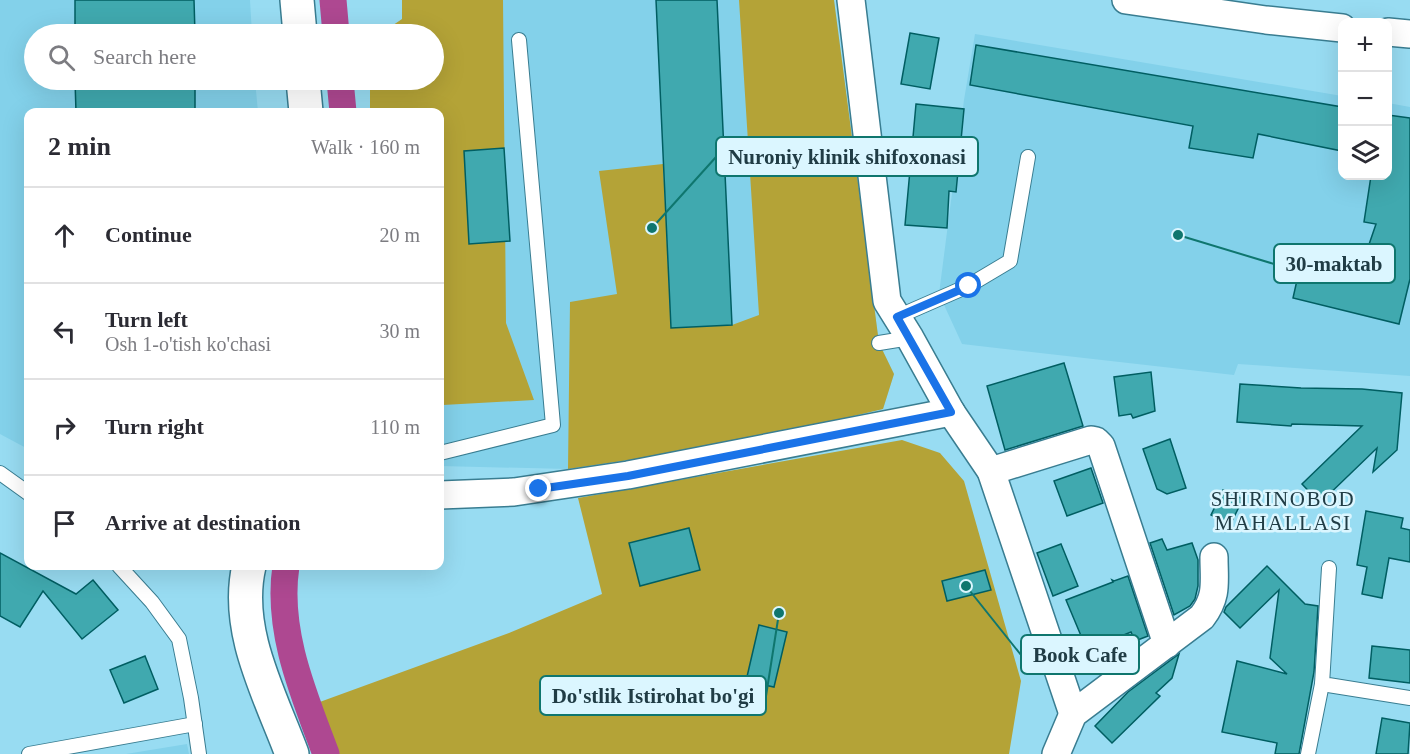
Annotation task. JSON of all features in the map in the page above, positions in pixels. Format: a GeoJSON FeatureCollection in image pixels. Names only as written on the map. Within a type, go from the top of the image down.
{"type":"FeatureCollection","features":[{"type":"Feature","properties":{"kind":"street"},"geometry":{"type":"LineString","coordinates":[[297,0],[299,24]]}},
{"type":"Feature","properties":{"kind":"street"},"geometry":{"type":"LineString","coordinates":[[851,0],[887,302],[951,412],[992,471],[1073,714]]}},
{"type":"Feature","properties":{"kind":"street"},"geometry":{"type":"LineString","coordinates":[[1126,0],[1268,10],[1338,27]]}},
{"type":"Feature","properties":{"kind":"street"},"geometry":{"type":"LineString","coordinates":[[1392,32],[1410,34]]}},
{"type":"Feature","properties":{"kind":"street"},"geometry":{"type":"LineString","coordinates":[[304,90],[306,108]]}},
{"type":"Feature","properties":{"kind":"street"},"geometry":{"type":"LineString","coordinates":[[444,495],[514,492],[628,476],[951,412]]}},
{"type":"Feature","properties":{"kind":"street"},"geometry":{"type":"LineString","coordinates":[[992,471],[1091,440],[1096,441],[1101,446],[1167,644]]}},
{"type":"Feature","properties":{"kind":"street"},"geometry":{"type":"LineString","coordinates":[[1056,754],[1073,714],[1202,616],[1213,597],[1214,557]]}},
{"type":"Feature","properties":{"kind":"street"},"geometry":{"type":"LineString","coordinates":[[248,570],[244,600],[251,643],[292,754]]}},
{"type":"Feature","properties":{"kind":"lane"},"geometry":{"type":"LineString","coordinates":[[444,452],[553,424],[519,40]]}},
{"type":"Feature","properties":{"kind":"lane"},"geometry":{"type":"LineString","coordinates":[[879,343],[1010,261],[1028,157]]}},
{"type":"Feature","properties":{"kind":"lane"},"geometry":{"type":"LineString","coordinates":[[0,473],[24,490]]}},
{"type":"Feature","properties":{"kind":"lane"},"geometry":{"type":"LineString","coordinates":[[1308,754],[1322,684],[1329,568]]}},
{"type":"Feature","properties":{"kind":"lane"},"geometry":{"type":"LineString","coordinates":[[123,570],[152,602],[179,639],[191,698],[198,754]]}},
{"type":"Feature","properties":{"kind":"lane"},"geometry":{"type":"LineString","coordinates":[[1322,684],[1410,698]]}},
{"type":"Feature","properties":{"kind":"lane"},"geometry":{"type":"LineString","coordinates":[[29,754],[195,724]]}},
{"type":"Feature","properties":{"kind":"shaded area"},"geometry":{"type":"Polygon","coordinates":[[[0,0],[250,0],[251,24],[24,24],[24,90],[256,90],[258,108],[24,108],[24,447],[0,434],[0,0]]]}},
{"type":"Feature","properties":{"kind":"shaded area"},"geometry":{"type":"Polygon","coordinates":[[[402,0],[503,0],[506,323],[534,400],[444,405],[444,108],[370,108],[370,90],[444,90],[444,24],[395,24],[402,19],[402,0]]]}},
{"type":"Feature","properties":{"kind":"shaded area"},"geometry":{"type":"Polygon","coordinates":[[[407,0],[834,0],[879,343],[894,374],[883,409],[731,445],[568,469],[444,466],[444,108],[439,108],[436,90],[444,90],[444,24],[426,24],[407,0]]]}},
{"type":"Feature","properties":{"kind":"shaded area"},"geometry":{"type":"Polygon","coordinates":[[[739,0],[834,0],[879,343],[894,374],[883,409],[731,445],[568,469],[570,302],[617,294],[599,171],[663,164],[671,328],[732,325],[759,315],[739,0]]]}},
{"type":"Feature","properties":{"kind":"shaded area"},"geometry":{"type":"Polygon","coordinates":[[[975,34],[1338,95],[1338,180],[1392,180],[1392,104],[1410,107],[1410,376],[1238,364],[1234,375],[962,344],[939,294],[964,100],[975,34]]]}},
{"type":"Feature","properties":{"kind":"shaded area"},"geometry":{"type":"Polygon","coordinates":[[[902,440],[940,453],[964,481],[1021,681],[1009,754],[336,754],[317,703],[509,633],[602,594],[578,498],[902,440]]]}},
{"type":"Feature","properties":{"kind":"shaded area"},"geometry":{"type":"Polygon","coordinates":[[[187,744],[189,754],[126,754],[187,744]]]}},
{"type":"Feature","properties":{"kind":"building"},"geometry":{"type":"Polygon","coordinates":[[[75,0],[194,0],[195,24],[75,24],[75,0]]]}},
{"type":"Feature","properties":{"kind":"building"},"geometry":{"type":"Polygon","coordinates":[[[656,0],[717,0],[732,325],[671,328],[656,0]]]}},
{"type":"Feature","properties":{"kind":"building"},"geometry":{"type":"Polygon","coordinates":[[[910,33],[939,38],[930,89],[901,84],[910,33]]]}},
{"type":"Feature","properties":{"kind":"building"},"geometry":{"type":"Polygon","coordinates":[[[976,45],[1338,106],[1338,150],[1258,134],[1253,158],[1189,148],[1193,126],[970,85],[976,45]]]}},
{"type":"Feature","properties":{"kind":"building"},"geometry":{"type":"Polygon","coordinates":[[[75,90],[195,90],[195,108],[76,108],[75,90]]]}},
{"type":"Feature","properties":{"kind":"building"},"geometry":{"type":"Polygon","coordinates":[[[916,104],[964,109],[956,192],[949,191],[947,228],[905,225],[916,104]]]}},
{"type":"Feature","properties":{"kind":"building"},"geometry":{"type":"Polygon","coordinates":[[[1392,116],[1410,118],[1410,279],[1399,324],[1293,298],[1304,249],[1363,262],[1376,224],[1364,222],[1370,180],[1392,180],[1392,116]]]}},
{"type":"Feature","properties":{"kind":"building"},"geometry":{"type":"Polygon","coordinates":[[[504,148],[510,241],[469,244],[464,151],[504,148]]]}},
{"type":"Feature","properties":{"kind":"building"},"geometry":{"type":"Polygon","coordinates":[[[1064,363],[1083,426],[1005,450],[987,386],[1064,363]]]}},
{"type":"Feature","properties":{"kind":"building"},"geometry":{"type":"Polygon","coordinates":[[[1151,372],[1155,411],[1133,418],[1131,414],[1119,416],[1114,377],[1151,372]]]}},
{"type":"Feature","properties":{"kind":"building"},"geometry":{"type":"Polygon","coordinates":[[[1240,384],[1402,393],[1397,450],[1373,472],[1377,448],[1320,503],[1302,484],[1362,426],[1292,424],[1291,426],[1237,422],[1240,384]]]}},
{"type":"Feature","properties":{"kind":"building"},"geometry":{"type":"Polygon","coordinates":[[[1170,439],[1186,488],[1167,494],[1157,489],[1143,449],[1170,439]]]}},
{"type":"Feature","properties":{"kind":"building"},"geometry":{"type":"Polygon","coordinates":[[[1091,468],[1103,503],[1067,516],[1054,481],[1091,468]]]}},
{"type":"Feature","properties":{"kind":"building"},"geometry":{"type":"Polygon","coordinates":[[[1223,490],[1243,499],[1230,525],[1211,515],[1223,490]]]}},
{"type":"Feature","properties":{"kind":"building"},"geometry":{"type":"Polygon","coordinates":[[[1366,511],[1403,518],[1401,528],[1410,530],[1410,562],[1389,558],[1382,598],[1362,594],[1367,567],[1357,565],[1366,511]]]}},
{"type":"Feature","properties":{"kind":"building"},"geometry":{"type":"Polygon","coordinates":[[[689,528],[700,570],[640,586],[629,543],[689,528]]]}},
{"type":"Feature","properties":{"kind":"building"},"geometry":{"type":"Polygon","coordinates":[[[1162,539],[1167,550],[1192,543],[1198,560],[1198,586],[1195,599],[1190,606],[1174,615],[1150,543],[1162,539]]]}},
{"type":"Feature","properties":{"kind":"building"},"geometry":{"type":"Polygon","coordinates":[[[1061,544],[1078,586],[1053,596],[1037,553],[1061,544]]]}},
{"type":"Feature","properties":{"kind":"building"},"geometry":{"type":"Polygon","coordinates":[[[0,553],[24,566],[24,570],[32,570],[76,594],[93,580],[118,610],[82,639],[43,591],[20,627],[0,616],[0,553]]]}},
{"type":"Feature","properties":{"kind":"building"},"geometry":{"type":"Polygon","coordinates":[[[1267,566],[1305,604],[1318,606],[1314,672],[1299,754],[1275,754],[1277,743],[1222,732],[1237,661],[1287,674],[1270,658],[1279,590],[1240,628],[1224,612],[1226,607],[1267,566]]]}},
{"type":"Feature","properties":{"kind":"building"},"geometry":{"type":"Polygon","coordinates":[[[985,570],[991,590],[947,601],[942,581],[985,570]]]}},
{"type":"Feature","properties":{"kind":"building"},"geometry":{"type":"Polygon","coordinates":[[[1128,576],[1148,636],[1135,641],[1131,632],[1087,650],[1066,600],[1113,582],[1112,580],[1128,576]]]}},
{"type":"Feature","properties":{"kind":"building"},"geometry":{"type":"Polygon","coordinates":[[[759,625],[787,632],[774,687],[746,681],[759,625]]]}},
{"type":"Feature","properties":{"kind":"building"},"geometry":{"type":"Polygon","coordinates":[[[1372,646],[1410,650],[1410,683],[1369,678],[1372,646]]]}},
{"type":"Feature","properties":{"kind":"building"},"geometry":{"type":"Polygon","coordinates":[[[1179,654],[1172,678],[1156,693],[1160,696],[1112,743],[1095,726],[1128,692],[1179,654]]]}},
{"type":"Feature","properties":{"kind":"building"},"geometry":{"type":"Polygon","coordinates":[[[145,656],[158,689],[124,703],[110,670],[145,656]]]}},
{"type":"Feature","properties":{"kind":"building"},"geometry":{"type":"Polygon","coordinates":[[[1382,718],[1410,723],[1408,754],[1376,754],[1382,718]]]}},
{"type":"Feature","properties":{"kind":"waterway"},"geometry":{"type":"LineString","coordinates":[[333,0],[335,24]]}},
{"type":"Feature","properties":{"kind":"waterway"},"geometry":{"type":"LineString","coordinates":[[341,90],[343,108]]}},
{"type":"Feature","properties":{"kind":"waterway"},"geometry":{"type":"LineString","coordinates":[[286,570],[284,590],[288,638],[301,686],[326,754]]}},
{"type":"Feature","properties":{"kind":"place","name":"Nuroniy klinik shifoxonasi"},"geometry":{"type":"Point","coordinates":[652,228]}},
{"type":"Feature","properties":{"kind":"place","name":"30-maktab"},"geometry":{"type":"Point","coordinates":[1178,235]}},
{"type":"Feature","properties":{"kind":"place","name":"Book Cafe"},"geometry":{"type":"Point","coordinates":[966,586]}},
{"type":"Feature","properties":{"kind":"place","name":"Do'stlik Istirohat bo'gi"},"geometry":{"type":"Point","coordinates":[779,613]}},
{"type":"Feature","properties":{"kind":"district","name":"SHIRINOBOD MAHALLASI"},"geometry":{"type":"Point","coordinates":[1283,511]}},
{"type":"Feature","properties":{"kind":"route"},"geometry":{"type":"LineString","coordinates":[[539,489],[628,476],[951,412],[897,317],[969,286]]}}]}
